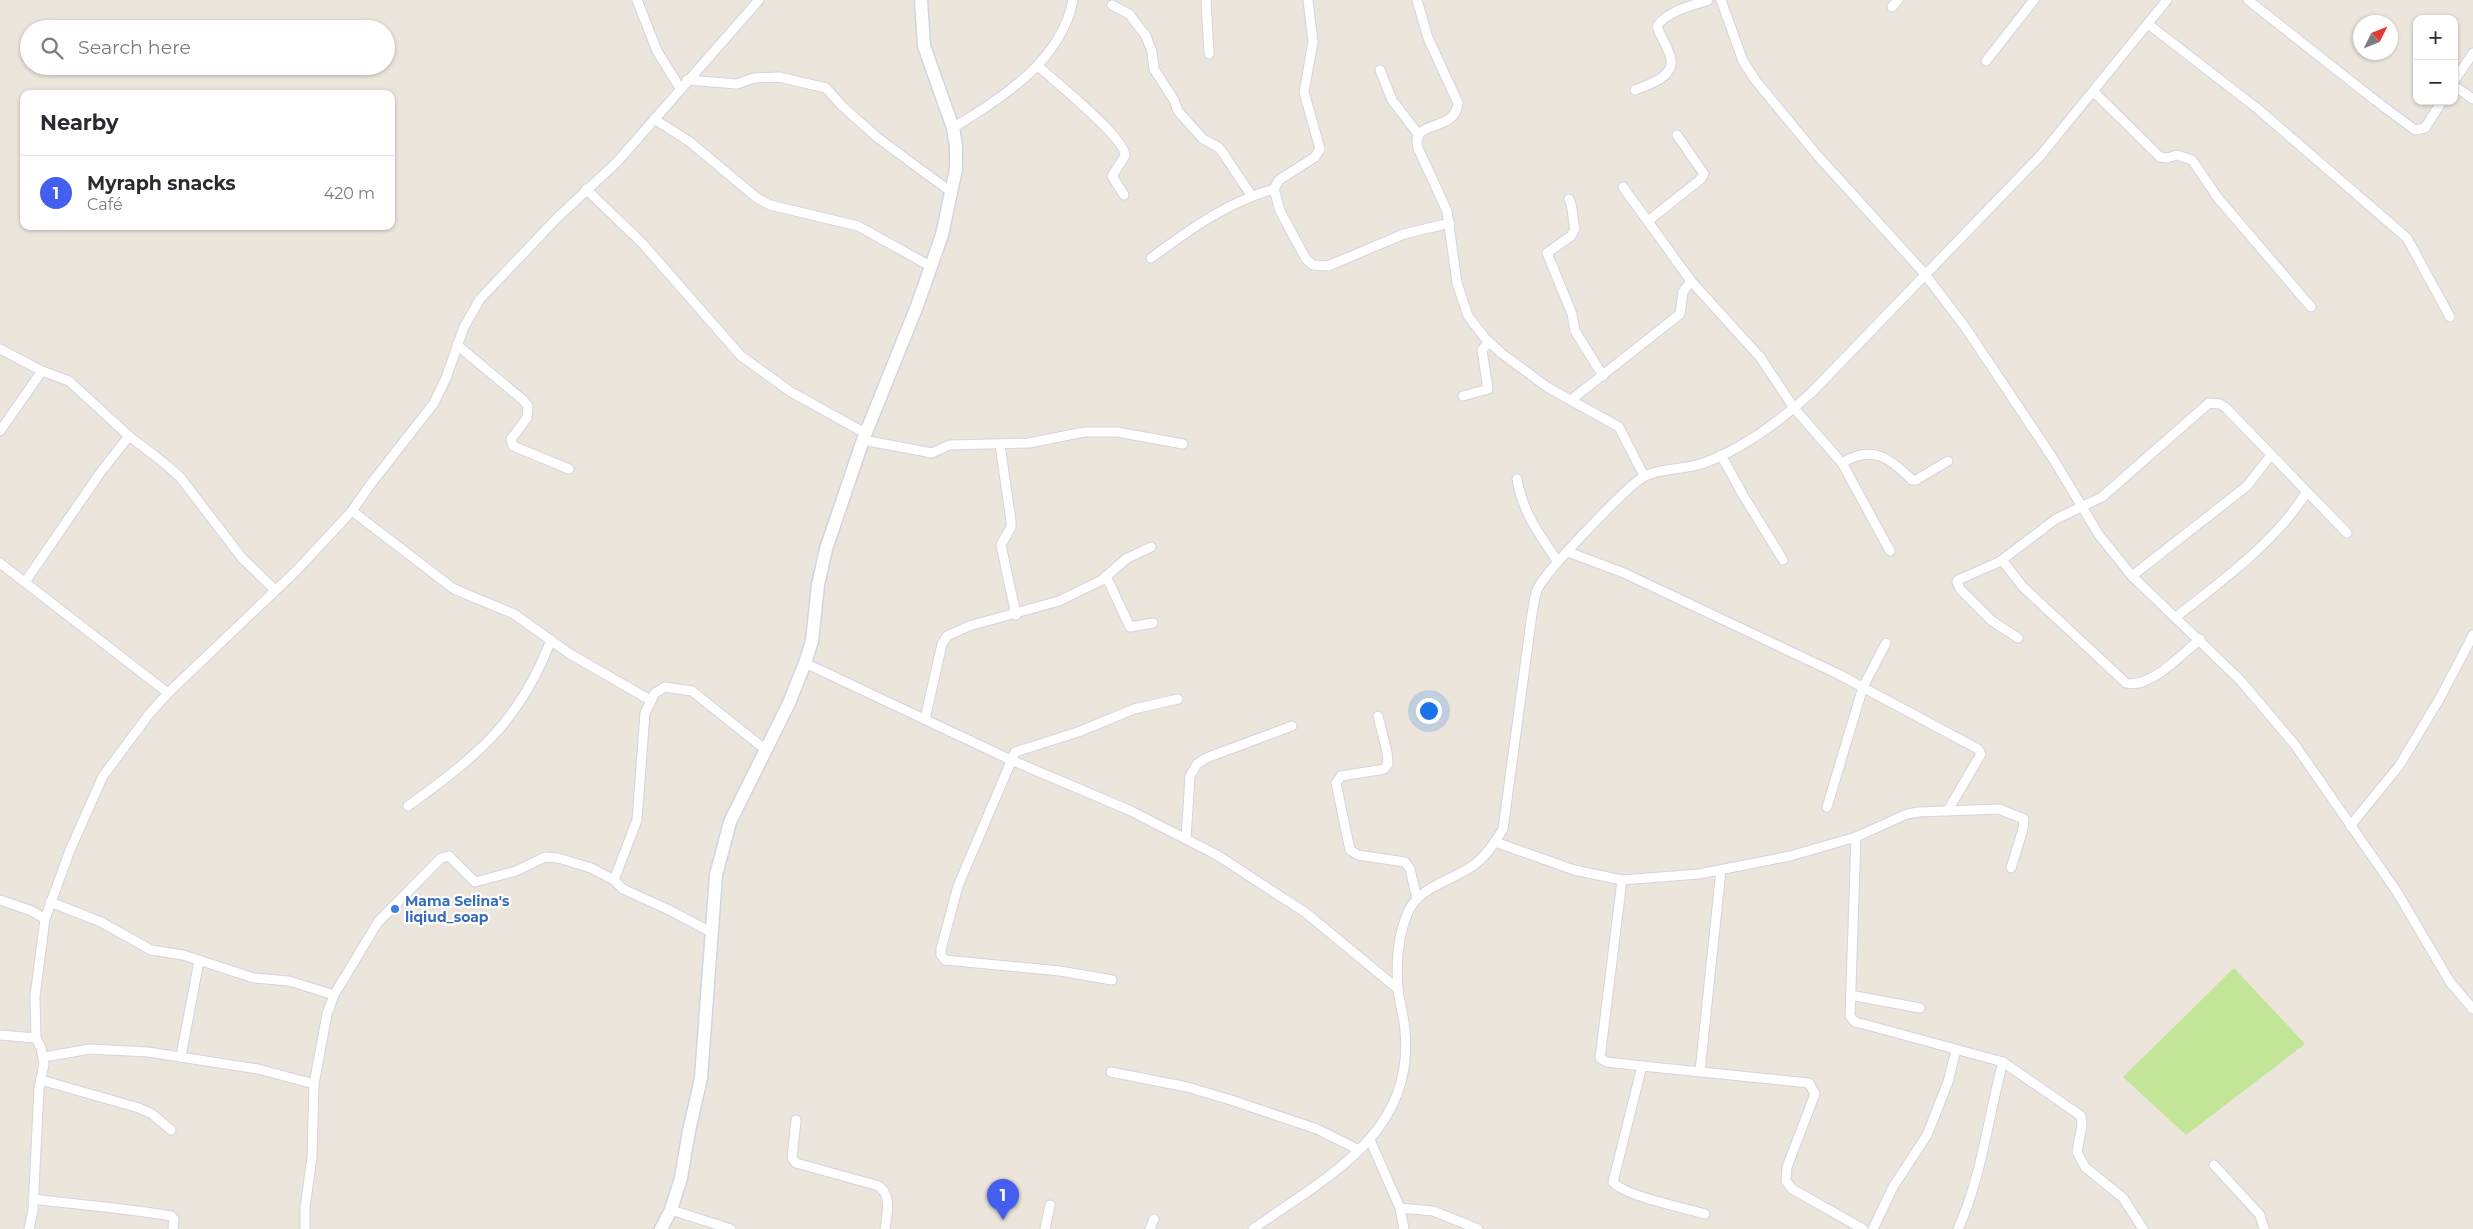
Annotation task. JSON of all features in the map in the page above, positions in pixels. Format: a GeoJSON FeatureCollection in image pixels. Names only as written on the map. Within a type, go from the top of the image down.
{"type":"FeatureCollection","features":[{"type":"Feature","properties":{"kind":"street"},"geometry":{"type":"LineString","coordinates":[[637,0],[657,51],[680,88]]}},
{"type":"Feature","properties":{"kind":"street"},"geometry":{"type":"LineString","coordinates":[[29,1229],[44,1057],[36,1038],[35,996],[45,919],[50,902],[103,776],[150,713],[168,693],[275,590],[352,511],[434,403],[446,378],[457,345],[480,299],[586,189],[617,162],[759,0]]}},
{"type":"Feature","properties":{"kind":"street"},"geometry":{"type":"LineString","coordinates":[[661,1229],[671,1210],[681,1178],[701,1078],[716,876],[730,822],[766,750],[805,663],[812,642],[818,585],[826,549],[864,436],[942,235],[956,169],[956,146],[953,128],[928,62],[924,46],[921,0]]}},
{"type":"Feature","properties":{"kind":"street"},"geometry":{"type":"LineString","coordinates":[[953,128],[1018,85],[1038,66],[1057,39],[1071,10],[1073,0]]}},
{"type":"Feature","properties":{"kind":"street"},"geometry":{"type":"LineString","coordinates":[[1206,0],[1209,54]]}},
{"type":"Feature","properties":{"kind":"street"},"geometry":{"type":"LineString","coordinates":[[1308,0],[1313,42],[1304,92],[1320,149],[1315,156],[1279,180],[1274,189],[1280,211],[1306,259],[1320,267],[1328,266],[1404,234],[1450,223]]}},
{"type":"Feature","properties":{"kind":"street"},"geometry":{"type":"LineString","coordinates":[[1417,0],[1428,38],[1458,103],[1457,112],[1453,118],[1418,134]]}},
{"type":"Feature","properties":{"kind":"street"},"geometry":{"type":"LineString","coordinates":[[1634,90],[1660,79],[1670,66],[1671,59],[1657,26],[1660,22],[1676,12],[1708,0]]}},
{"type":"Feature","properties":{"kind":"street"},"geometry":{"type":"LineString","coordinates":[[1721,0],[1743,61],[1756,81],[1811,148],[1924,273],[1965,327],[2052,457],[2099,536],[2132,576],[2200,639],[2254,695],[2294,745],[2397,892],[2450,982],[2473,1009]]}},
{"type":"Feature","properties":{"kind":"street"},"geometry":{"type":"LineString","coordinates":[[1986,61],[2034,0]]}},
{"type":"Feature","properties":{"kind":"street"},"geometry":{"type":"LineString","coordinates":[[1253,1229],[1329,1178],[1370,1140],[1400,1088],[1403,1074],[1405,1031],[1398,989],[1402,928],[1409,909],[1428,889],[1458,876],[1474,865],[1485,856],[1503,829],[1534,601],[1538,589],[1558,562],[1644,476],[1703,464],[1752,439],[1794,408],[1924,273],[2035,162],[2094,92],[2167,0]]}},
{"type":"Feature","properties":{"kind":"street"},"geometry":{"type":"LineString","coordinates":[[2248,0],[2415,130],[2425,128],[2439,105]]}},
{"type":"Feature","properties":{"kind":"street"},"geometry":{"type":"LineString","coordinates":[[1112,5],[1129,14],[1146,36],[1152,52],[1154,70],[1174,100],[1178,111],[1203,139],[1218,147],[1224,153],[1251,195]]}},
{"type":"Feature","properties":{"kind":"street"},"geometry":{"type":"LineString","coordinates":[[2148,24],[2258,109],[2406,238],[2422,262],[2450,317]]}},
{"type":"Feature","properties":{"kind":"street"},"geometry":{"type":"LineString","coordinates":[[2458,75],[2473,53]]}},
{"type":"Feature","properties":{"kind":"street"},"geometry":{"type":"LineString","coordinates":[[1038,66],[1101,123],[1123,146],[1124,156],[1112,176],[1124,195]]}},
{"type":"Feature","properties":{"kind":"street"},"geometry":{"type":"LineString","coordinates":[[1380,70],[1392,100],[1418,134],[1418,148],[1447,211],[1457,283],[1468,316],[1489,342],[1547,387],[1619,427],[1644,476]]}},
{"type":"Feature","properties":{"kind":"street"},"geometry":{"type":"LineString","coordinates":[[687,80],[737,84],[754,78],[779,77],[826,88],[842,106],[878,138],[951,192]]}},
{"type":"Feature","properties":{"kind":"street"},"geometry":{"type":"LineString","coordinates":[[2458,89],[2473,99]]}},
{"type":"Feature","properties":{"kind":"street"},"geometry":{"type":"LineString","coordinates":[[2094,92],[2160,157],[2167,158],[2177,155],[2192,160],[2224,205],[2311,307]]}},
{"type":"Feature","properties":{"kind":"street"},"geometry":{"type":"LineString","coordinates":[[654,119],[690,142],[757,198],[770,205],[858,226],[930,266]]}},
{"type":"Feature","properties":{"kind":"street"},"geometry":{"type":"LineString","coordinates":[[1648,221],[1704,174],[1677,135]]}},
{"type":"Feature","properties":{"kind":"street"},"geometry":{"type":"LineString","coordinates":[[1623,187],[1690,281],[1760,357],[1794,408],[1842,463],[1890,551]]}},
{"type":"Feature","properties":{"kind":"street"},"geometry":{"type":"LineString","coordinates":[[586,189],[642,243],[741,356],[791,392],[864,436],[932,453],[949,445],[1029,443],[1084,432],[1117,432],[1184,444]]}},
{"type":"Feature","properties":{"kind":"street"},"geometry":{"type":"LineString","coordinates":[[1151,258],[1189,230],[1251,195],[1274,189]]}},
{"type":"Feature","properties":{"kind":"street"},"geometry":{"type":"LineString","coordinates":[[1569,199],[1573,206],[1572,217],[1575,229],[1570,236],[1548,253],[1572,314],[1575,331],[1604,376]]}},
{"type":"Feature","properties":{"kind":"street"},"geometry":{"type":"LineString","coordinates":[[1571,400],[1604,376],[1680,314],[1683,292],[1690,281]]}},
{"type":"Feature","properties":{"kind":"street"},"geometry":{"type":"LineString","coordinates":[[1463,396],[1488,389],[1482,350],[1489,342]]}},
{"type":"Feature","properties":{"kind":"street"},"geometry":{"type":"LineString","coordinates":[[457,345],[528,406],[527,418],[511,439],[513,446],[569,469]]}},
{"type":"Feature","properties":{"kind":"street"},"geometry":{"type":"LineString","coordinates":[[0,348],[42,371],[69,381],[129,436],[180,478],[242,558],[275,590]]}},
{"type":"Feature","properties":{"kind":"street"},"geometry":{"type":"LineString","coordinates":[[0,431],[42,371]]}},
{"type":"Feature","properties":{"kind":"street"},"geometry":{"type":"LineString","coordinates":[[2018,638],[1992,621],[1960,589],[1957,582],[2002,560],[2056,520],[2102,497],[2209,403],[2220,404],[2226,408],[2306,493],[2347,533]]}},
{"type":"Feature","properties":{"kind":"street"},"geometry":{"type":"LineString","coordinates":[[25,582],[100,472],[129,436]]}},
{"type":"Feature","properties":{"kind":"street"},"geometry":{"type":"LineString","coordinates":[[1000,445],[1012,521],[1011,527],[1001,545],[1016,615]]}},
{"type":"Feature","properties":{"kind":"street"},"geometry":{"type":"LineString","coordinates":[[1721,455],[1783,560]]}},
{"type":"Feature","properties":{"kind":"street"},"geometry":{"type":"LineString","coordinates":[[1842,463],[1860,455],[1880,455],[1896,463],[1912,480],[1916,480],[1948,461]]}},
{"type":"Feature","properties":{"kind":"street"},"geometry":{"type":"LineString","coordinates":[[2132,576],[2247,486],[2271,455]]}},
{"type":"Feature","properties":{"kind":"street"},"geometry":{"type":"LineString","coordinates":[[1517,479],[1520,498],[1528,515],[1558,562]]}},
{"type":"Feature","properties":{"kind":"street"},"geometry":{"type":"LineString","coordinates":[[2176,617],[2253,554],[2296,509],[2306,493]]}},
{"type":"Feature","properties":{"kind":"street"},"geometry":{"type":"LineString","coordinates":[[352,511],[454,588],[514,614],[570,654],[650,700]]}},
{"type":"Feature","properties":{"kind":"street"},"geometry":{"type":"LineString","coordinates":[[925,719],[944,639],[969,626],[1059,602],[1084,590],[1106,576],[1126,559],[1151,547]]}},
{"type":"Feature","properties":{"kind":"street"},"geometry":{"type":"LineString","coordinates":[[1568,552],[1624,573],[1863,686],[1980,751],[1948,810]]}},
{"type":"Feature","properties":{"kind":"street"},"geometry":{"type":"LineString","coordinates":[[2002,560],[2023,587],[2126,683],[2139,684],[2150,680],[2200,639]]}},
{"type":"Feature","properties":{"kind":"street"},"geometry":{"type":"LineString","coordinates":[[0,563],[168,693]]}},
{"type":"Feature","properties":{"kind":"street"},"geometry":{"type":"LineString","coordinates":[[1106,576],[1130,627],[1153,622]]}},
{"type":"Feature","properties":{"kind":"street"},"geometry":{"type":"LineString","coordinates":[[2350,826],[2399,766],[2440,698],[2473,635]]}},
{"type":"Feature","properties":{"kind":"street"},"geometry":{"type":"LineString","coordinates":[[408,806],[458,769],[486,745],[513,713],[538,673],[551,640]]}},
{"type":"Feature","properties":{"kind":"street"},"geometry":{"type":"LineString","coordinates":[[1827,807],[1863,686],[1886,643]]}},
{"type":"Feature","properties":{"kind":"street"},"geometry":{"type":"LineString","coordinates":[[805,663],[1011,760],[1128,810],[1217,855],[1306,913],[1398,989]]}},
{"type":"Feature","properties":{"kind":"street"},"geometry":{"type":"LineString","coordinates":[[614,880],[637,820],[645,713],[655,693],[665,687],[692,691],[766,750]]}},
{"type":"Feature","properties":{"kind":"street"},"geometry":{"type":"LineString","coordinates":[[1112,980],[1060,972],[945,960],[941,955],[958,886],[1011,760],[1017,750],[1078,732],[1134,709],[1178,699]]}},
{"type":"Feature","properties":{"kind":"street"},"geometry":{"type":"LineString","coordinates":[[1378,716],[1388,764],[1384,769],[1341,776],[1336,783],[1339,807],[1350,850],[1358,855],[1405,862],[1410,870],[1417,900]]}},
{"type":"Feature","properties":{"kind":"street"},"geometry":{"type":"LineString","coordinates":[[1186,839],[1190,776],[1197,764],[1206,758],[1292,726]]}},
{"type":"Feature","properties":{"kind":"street"},"geometry":{"type":"LineString","coordinates":[[1495,842],[1574,870],[1622,880],[1722,870],[1790,856],[1856,837],[1908,814],[1948,810],[1998,809],[2024,819],[2023,829],[2011,868]]}},
{"type":"Feature","properties":{"kind":"street"},"geometry":{"type":"LineString","coordinates":[[1856,837],[1850,1016],[1855,1022],[2003,1062],[2081,1116],[2082,1125],[2077,1152],[2085,1167],[2123,1198],[2143,1229]]}},
{"type":"Feature","properties":{"kind":"street"},"geometry":{"type":"LineString","coordinates":[[305,1229],[305,1207],[312,1157],[314,1084],[327,1014],[334,995],[378,922],[444,855],[448,856],[475,882],[516,871],[545,857],[574,862],[614,880],[623,889],[711,932]]}},
{"type":"Feature","properties":{"kind":"street"},"geometry":{"type":"LineString","coordinates":[[1700,1070],[1722,870]]}},
{"type":"Feature","properties":{"kind":"street"},"geometry":{"type":"LineString","coordinates":[[1622,880],[1600,1058],[1607,1062],[1700,1070],[1763,1080],[1809,1083],[1812,1085],[1815,1094],[1784,1177],[1792,1189],[1851,1226],[1863,1229]]}},
{"type":"Feature","properties":{"kind":"street"},"geometry":{"type":"LineString","coordinates":[[0,900],[32,911],[45,919]]}},
{"type":"Feature","properties":{"kind":"street"},"geometry":{"type":"LineString","coordinates":[[50,902],[101,922],[151,950],[183,955],[254,978],[290,981],[334,995]]}},
{"type":"Feature","properties":{"kind":"street"},"geometry":{"type":"LineString","coordinates":[[181,1056],[199,961]]}},
{"type":"Feature","properties":{"kind":"street"},"geometry":{"type":"LineString","coordinates":[[1850,995],[1920,1008]]}},
{"type":"Feature","properties":{"kind":"street"},"geometry":{"type":"LineString","coordinates":[[0,1035],[36,1038]]}},
{"type":"Feature","properties":{"kind":"street"},"geometry":{"type":"LineString","coordinates":[[44,1057],[90,1049],[181,1056],[258,1069],[314,1084]]}},
{"type":"Feature","properties":{"kind":"street"},"geometry":{"type":"LineString","coordinates":[[1873,1229],[1893,1187],[1927,1135],[1948,1082],[1956,1050]]}},
{"type":"Feature","properties":{"kind":"street"},"geometry":{"type":"LineString","coordinates":[[1958,1229],[1967,1208],[1982,1156],[1992,1102],[2003,1062]]}},
{"type":"Feature","properties":{"kind":"street"},"geometry":{"type":"LineString","coordinates":[[1642,1066],[1613,1182],[1617,1188],[1705,1214]]}},
{"type":"Feature","properties":{"kind":"street"},"geometry":{"type":"LineString","coordinates":[[1112,1072],[1186,1087],[1231,1100],[1317,1129],[1358,1150]]}},
{"type":"Feature","properties":{"kind":"street"},"geometry":{"type":"LineString","coordinates":[[41,1080],[139,1108],[152,1114],[171,1130]]}},
{"type":"Feature","properties":{"kind":"street"},"geometry":{"type":"LineString","coordinates":[[796,1120],[792,1158],[796,1163],[879,1186],[884,1190],[888,1204],[885,1229]]}},
{"type":"Feature","properties":{"kind":"street"},"geometry":{"type":"LineString","coordinates":[[1370,1140],[1400,1208],[1404,1229]]}},
{"type":"Feature","properties":{"kind":"street"},"geometry":{"type":"LineString","coordinates":[[2214,1165],[2260,1215],[2264,1229]]}},
{"type":"Feature","properties":{"kind":"street"},"geometry":{"type":"LineString","coordinates":[[33,1199],[88,1206],[121,1207],[172,1216],[174,1219],[173,1229]]}},
{"type":"Feature","properties":{"kind":"street"},"geometry":{"type":"LineString","coordinates":[[1045,1229],[1050,1205]]}},
{"type":"Feature","properties":{"kind":"street"},"geometry":{"type":"LineString","coordinates":[[1400,1208],[1433,1211],[1478,1229]]}},
{"type":"Feature","properties":{"kind":"street"},"geometry":{"type":"LineString","coordinates":[[671,1210],[731,1229]]}},
{"type":"Feature","properties":{"kind":"street"},"geometry":{"type":"LineString","coordinates":[[1150,1229],[1154,1219]]}},
{"type":"Feature","properties":{"kind":"green space"},"geometry":{"type":"Polygon","coordinates":[[[2234,968],[2305,1044],[2186,1135],[2123,1077],[2234,968]]]}},
{"type":"Feature","properties":{"kind":"place","name":"Mama Selina's liqiud_soap"},"geometry":{"type":"Point","coordinates":[395,909]}},
{"type":"Feature","properties":{"kind":"place","name":"Myraph snacks"},"geometry":{"type":"Point","coordinates":[1003,1220]}}]}
